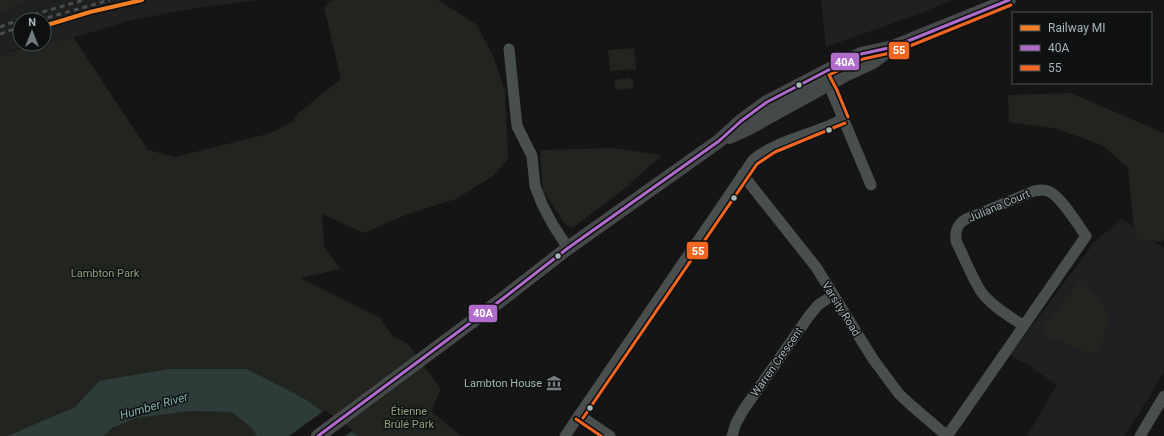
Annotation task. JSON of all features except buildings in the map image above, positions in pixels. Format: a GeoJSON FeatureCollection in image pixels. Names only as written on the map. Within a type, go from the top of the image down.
{"type":"FeatureCollection","features":[{"type":"Feature","properties":{"kind":"main road"},"geometry":{"type":"LineString","coordinates":[[318,436],[404,373],[568,248],[719,141],[750,128],[825,78],[873,62],[893,47],[1009,0]]}},
{"type":"Feature","properties":{"kind":"street"},"geometry":{"type":"LineString","coordinates":[[509,48],[517,126],[532,156],[535,186],[542,204],[553,225],[568,248]]}},
{"type":"Feature","properties":{"kind":"street"},"geometry":{"type":"LineString","coordinates":[[825,78],[871,185]]}},
{"type":"Feature","properties":{"kind":"street"},"geometry":{"type":"LineString","coordinates":[[565,436],[753,160],[760,154],[775,147],[843,119]]}},
{"type":"Feature","properties":{"kind":"street","name":"Varsity Road"},"geometry":{"type":"LineString","coordinates":[[743,174],[816,266],[873,359],[899,394],[947,436]]}},
{"type":"Feature","properties":{"kind":"street","name":"Juliana Court"},"geometry":{"type":"LineString","coordinates":[[947,436],[1024,326],[1086,236],[1058,198],[1050,192],[1042,190],[1034,191],[966,219],[956,228],[955,235],[956,241],[980,290],[987,298],[1011,318],[1024,326]]}},
{"type":"Feature","properties":{"kind":"street","name":"Warren Crescent"},"geometry":{"type":"LineString","coordinates":[[732,436],[736,423],[744,409],[805,322],[818,305],[833,295]]}},
{"type":"Feature","properties":{"kind":"street"},"geometry":{"type":"LineString","coordinates":[[1140,436],[1164,396]]}},
{"type":"Feature","properties":{"kind":"street"},"geometry":{"type":"LineString","coordinates":[[579,415],[610,436]]}},
{"type":"Feature","properties":{"kind":"shaded area"},"geometry":{"type":"Polygon","coordinates":[[[30,0],[260,0],[202,7],[132,20],[52,43],[52,12],[12,12],[12,51],[0,55],[0,13],[30,0]]]}},
{"type":"Feature","properties":{"kind":"shaded area"},"geometry":{"type":"Polygon","coordinates":[[[821,0],[952,0],[921,13],[826,47],[821,0]]]}},
{"type":"Feature","properties":{"kind":"shaded area"},"geometry":{"type":"Polygon","coordinates":[[[1122,219],[1164,248],[1164,372],[1125,436],[1027,436],[1057,385],[1030,366],[1010,355],[1096,240],[1122,219]]]}},
{"type":"Feature","properties":{"kind":"green space"},"geometry":{"type":"Polygon","coordinates":[[[0,0],[30,0],[0,13],[0,0]]]}},
{"type":"Feature","properties":{"kind":"green space"},"geometry":{"type":"Polygon","coordinates":[[[333,0],[438,0],[477,25],[494,58],[505,91],[508,159],[493,176],[456,199],[408,214],[364,233],[322,214],[324,246],[340,269],[300,278],[380,318],[392,335],[408,344],[441,389],[431,411],[461,436],[358,436],[305,399],[247,369],[99,381],[75,407],[7,436],[0,436],[0,55],[12,52],[52,52],[52,43],[73,37],[148,150],[175,157],[271,133],[293,121],[298,113],[341,79],[324,7],[333,0]]]}},
{"type":"Feature","properties":{"kind":"green space"},"geometry":{"type":"Polygon","coordinates":[[[634,48],[636,69],[610,71],[608,50],[634,48]]]}},
{"type":"Feature","properties":{"kind":"green space"},"geometry":{"type":"Polygon","coordinates":[[[628,78],[634,81],[633,88],[618,90],[615,88],[614,82],[628,78]]]}},
{"type":"Feature","properties":{"kind":"green space"},"geometry":{"type":"Polygon","coordinates":[[[1071,93],[1164,133],[1164,239],[1162,242],[1135,238],[1128,168],[1102,145],[1054,128],[1009,122],[1008,95],[1071,93]]]}},
{"type":"Feature","properties":{"kind":"green space"},"geometry":{"type":"Polygon","coordinates":[[[613,148],[662,155],[617,195],[572,228],[565,224],[543,191],[540,150],[613,148]]]}},
{"type":"Feature","properties":{"kind":"green space"},"geometry":{"type":"Polygon","coordinates":[[[1079,282],[1098,298],[1104,306],[1107,314],[1106,332],[1095,355],[1043,335],[1042,329],[1079,282]]]}},
{"type":"Feature","properties":{"kind":"green space"},"geometry":{"type":"Polygon","coordinates":[[[191,411],[231,412],[250,426],[257,436],[104,436],[113,428],[133,419],[144,416],[191,411]]]}},
{"type":"Feature","properties":{"kind":"water","name":"Humber River"},"geometry":{"type":"Polygon","coordinates":[[[169,369],[247,369],[305,399],[358,436],[257,436],[250,426],[231,412],[191,411],[136,418],[112,428],[104,436],[7,436],[75,407],[99,381],[169,369]]]}},
{"type":"Feature","properties":{"kind":"pier"},"geometry":{"type":"Polygon","coordinates":[[[325,410],[353,430],[345,436],[289,436],[325,410]]]}},
{"type":"Feature","properties":{"kind":"railway"},"geometry":{"type":"LineString","coordinates":[[0,27],[32,15],[84,0]]}},
{"type":"Feature","properties":{"kind":"railway"},"geometry":{"type":"LineString","coordinates":[[52,16],[110,0]]}},
{"type":"Feature","properties":{"kind":"railway"},"geometry":{"type":"LineString","coordinates":[[0,34],[12,30]]}},
{"type":"Feature","properties":{"kind":"rail line","name":"MI"},"geometry":{"type":"LineString","coordinates":[[52,24],[90,12],[142,0]]}},
{"type":"Feature","properties":{"kind":"transit line","name":"40A"},"geometry":{"type":"LineString","coordinates":[[318,436],[505,297],[568,248],[719,141],[741,121],[767,102],[861,54],[893,47],[1009,0]]}},
{"type":"Feature","properties":{"kind":"transit line","name":"55"},"geometry":{"type":"LineString","coordinates":[[848,117],[829,75],[863,59],[895,52],[1011,5]]}},
{"type":"Feature","properties":{"kind":"transit line","name":"55"},"geometry":{"type":"LineString","coordinates":[[583,418],[757,164],[775,152],[845,123]]}},
{"type":"Feature","properties":{"kind":"transit line","name":"55"},"geometry":{"type":"LineString","coordinates":[[576,419],[601,436]]}},
{"type":"Feature","properties":{"kind":"place","name":"Lambton House"},"geometry":{"type":"Point","coordinates":[554,383]}},
{"type":"Feature","properties":{"kind":"park label","name":"Lambton Park"},"geometry":{"type":"Point","coordinates":[105,273]}},
{"type":"Feature","properties":{"kind":"park label","name":"Étienne Brûlé Park"},"geometry":{"type":"Point","coordinates":[409,417]}}]}
